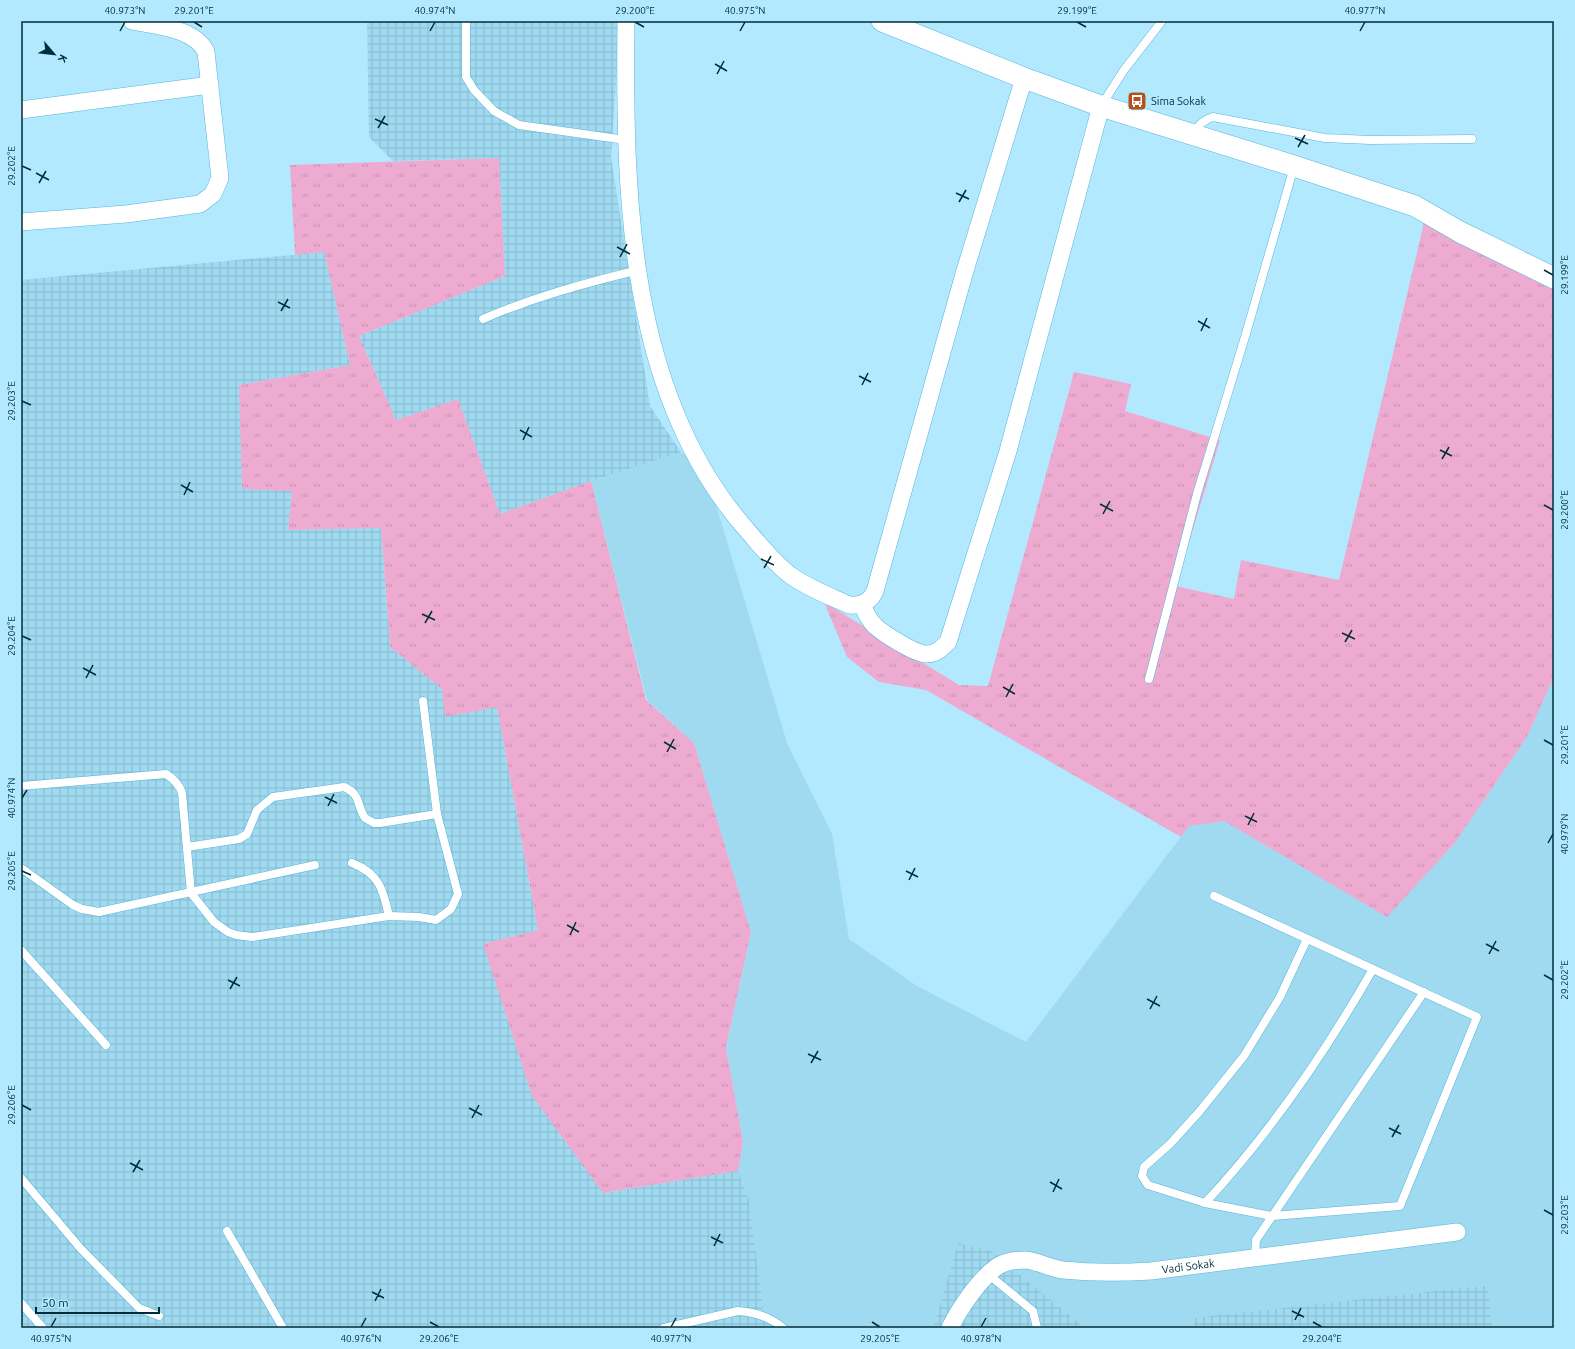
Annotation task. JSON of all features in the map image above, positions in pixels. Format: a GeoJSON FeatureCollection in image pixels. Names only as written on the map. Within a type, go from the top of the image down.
{"type":"FeatureCollection","features":[{"type":"Feature","properties":{"kind":"street"},"geometry":{"type":"LineString","coordinates":[[21,222],[126,214],[200,204],[207,200],[215,190],[220,178],[206,52],[199,42],[189,35],[132,21]]}},
{"type":"Feature","properties":{"kind":"street"},"geometry":{"type":"LineString","coordinates":[[626,21],[626,140],[632,222],[647,318],[665,389],[683,434],[710,484],[727,507],[762,548],[791,575],[808,586],[849,605],[862,604],[868,601],[875,591],[964,274],[1024,78]]}},
{"type":"Feature","properties":{"kind":"street"},"geometry":{"type":"LineString","coordinates":[[882,21],[1024,78],[1100,106],[1294,166],[1415,206],[1460,232],[1554,278]]}},
{"type":"Feature","properties":{"kind":"street"},"geometry":{"type":"LineString","coordinates":[[21,110],[210,85]]}},
{"type":"Feature","properties":{"kind":"street"},"geometry":{"type":"LineString","coordinates":[[862,604],[868,617],[874,625],[915,651],[927,654],[932,653],[938,651],[948,642],[1008,451],[1100,106]]}},
{"type":"Feature","properties":{"kind":"street","name":"Vadi Sokak"},"geometry":{"type":"LineString","coordinates":[[950,1328],[956,1316],[980,1283],[989,1274],[998,1266],[1019,1260],[1034,1262],[1050,1268],[1069,1270],[1125,1272],[1151,1271],[1457,1232]]}},
{"type":"Feature","properties":{"kind":"lane"},"geometry":{"type":"LineString","coordinates":[[466,21],[466,77],[474,90],[494,111],[519,125],[626,140]]}},
{"type":"Feature","properties":{"kind":"lane"},"geometry":{"type":"LineString","coordinates":[[1100,106],[1124,70],[1162,21]]}},
{"type":"Feature","properties":{"kind":"lane"},"geometry":{"type":"LineString","coordinates":[[1194,136],[1198,126],[1202,122],[1213,117],[1325,138],[1370,140],[1472,140]]}},
{"type":"Feature","properties":{"kind":"lane"},"geometry":{"type":"LineString","coordinates":[[1150,680],[1197,494],[1245,337],[1294,166]]}},
{"type":"Feature","properties":{"kind":"lane"},"geometry":{"type":"LineString","coordinates":[[483,319],[520,303],[550,293],[639,270]]}},
{"type":"Feature","properties":{"kind":"lane"},"geometry":{"type":"LineString","coordinates":[[21,786],[166,774],[176,781],[182,793],[191,893],[214,922],[221,928],[236,935],[244,937],[279,934],[389,916],[419,917],[436,920],[446,914],[455,902],[458,894],[437,814],[423,701]]}},
{"type":"Feature","properties":{"kind":"lane"},"geometry":{"type":"LineString","coordinates":[[187,847],[239,839],[247,834],[257,810],[273,798],[344,787],[354,792],[358,798],[365,818],[374,823],[437,814]]}},
{"type":"Feature","properties":{"kind":"lane"},"geometry":{"type":"LineString","coordinates":[[352,863],[370,872],[376,879],[382,892],[389,916]]}},
{"type":"Feature","properties":{"kind":"lane"},"geometry":{"type":"LineString","coordinates":[[21,868],[73,905],[91,912],[106,912],[315,865]]}},
{"type":"Feature","properties":{"kind":"lane"},"geometry":{"type":"LineString","coordinates":[[1214,896],[1477,1017],[1400,1206],[1272,1216],[1205,1203],[1148,1185],[1144,1180],[1144,1167],[1170,1144],[1199,1112],[1244,1056],[1280,997],[1307,939]]}},
{"type":"Feature","properties":{"kind":"lane"},"geometry":{"type":"LineString","coordinates":[[21,950],[106,1045]]}},
{"type":"Feature","properties":{"kind":"lane"},"geometry":{"type":"LineString","coordinates":[[1205,1203],[1247,1156],[1302,1083],[1343,1021],[1373,969]]}},
{"type":"Feature","properties":{"kind":"lane"},"geometry":{"type":"LineString","coordinates":[[1256,1257],[1256,1240],[1424,992]]}},
{"type":"Feature","properties":{"kind":"lane"},"geometry":{"type":"LineString","coordinates":[[21,1178],[81,1249],[139,1308],[159,1316]]}},
{"type":"Feature","properties":{"kind":"lane"},"geometry":{"type":"LineString","coordinates":[[227,1231],[283,1328]]}},
{"type":"Feature","properties":{"kind":"lane"},"geometry":{"type":"LineString","coordinates":[[989,1274],[1033,1311],[1037,1328]]}},
{"type":"Feature","properties":{"kind":"lane"},"geometry":{"type":"LineString","coordinates":[[21,1303],[43,1328]]}},
{"type":"Feature","properties":{"kind":"lane"},"geometry":{"type":"LineString","coordinates":[[664,1328],[738,1311],[747,1311],[765,1316],[783,1328]]}},
{"type":"Feature","properties":{"kind":"shaded area"},"geometry":{"type":"Polygon","coordinates":[[[367,21],[620,21],[611,157],[650,406],[681,452],[591,481],[500,514],[458,399],[396,420],[359,336],[505,276],[499,158],[393,161],[369,137],[367,21]]]}},
{"type":"Feature","properties":{"kind":"shaded area"},"geometry":{"type":"Polygon","coordinates":[[[324,252],[350,365],[239,385],[292,491],[288,530],[381,528],[390,647],[442,689],[497,707],[538,930],[483,944],[603,1193],[738,1171],[749,1200],[764,1315],[791,1328],[21,1328],[21,280],[324,252]]]}},
{"type":"Feature","properties":{"kind":"shaded area"},"geometry":{"type":"Polygon","coordinates":[[[681,452],[706,471],[787,743],[832,834],[849,939],[917,986],[1026,1042],[1189,826],[1224,821],[1387,916],[1454,844],[1527,737],[1554,677],[1554,1328],[1492,1328],[1487,1285],[1193,1319],[1194,1328],[1085,1328],[991,1251],[958,1243],[933,1328],[791,1328],[764,1315],[749,1200],[738,1171],[743,1142],[726,1047],[751,932],[694,743],[647,700],[591,481],[681,452]]]}},
{"type":"Feature","properties":{"kind":"shaded area"},"geometry":{"type":"Polygon","coordinates":[[[958,1243],[991,1251],[1085,1328],[933,1328],[958,1243]]]}},
{"type":"Feature","properties":{"kind":"shaded area"},"geometry":{"type":"Polygon","coordinates":[[[1488,1285],[1492,1328],[1194,1328],[1193,1318],[1488,1285]]]}},
{"type":"Feature","properties":{"kind":"green space"},"geometry":{"type":"Polygon","coordinates":[[[499,158],[505,276],[359,336],[396,420],[458,399],[500,514],[591,481],[646,700],[694,743],[751,932],[726,1047],[743,1142],[738,1171],[603,1193],[532,1096],[483,944],[538,930],[497,707],[445,717],[442,689],[390,647],[381,528],[288,530],[292,491],[242,489],[239,385],[350,365],[324,252],[295,255],[290,165],[499,158]]]}},
{"type":"Feature","properties":{"kind":"green space"},"geometry":{"type":"Polygon","coordinates":[[[1424,223],[1554,288],[1554,677],[1527,737],[1454,844],[1387,917],[1224,821],[1189,826],[1181,837],[926,690],[879,682],[847,657],[824,602],[959,685],[988,686],[1074,372],[1131,384],[1125,411],[1220,440],[1176,586],[1234,599],[1241,560],[1339,580],[1424,223]]]}},
{"type":"Feature","properties":{"kind":"place","name":"Sima Sokak"},"geometry":{"type":"Point","coordinates":[1137,101]}}]}
